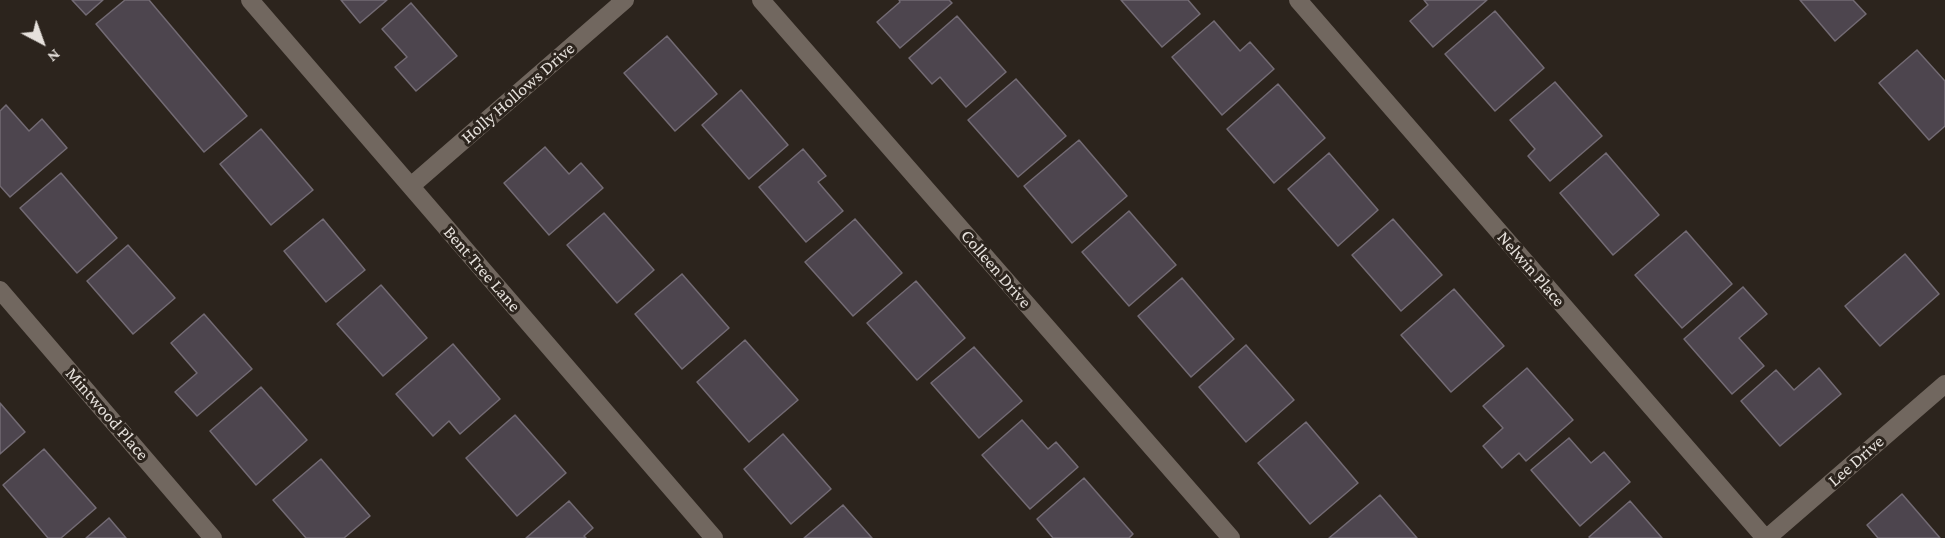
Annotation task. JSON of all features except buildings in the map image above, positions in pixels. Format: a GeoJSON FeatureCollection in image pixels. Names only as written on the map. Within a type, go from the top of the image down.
{"type":"FeatureCollection","features":[{"type":"Feature","properties":{"kind":"street","name":"Bent Tree Lane"},"geometry":{"type":"LineString","coordinates":[[250,0],[714,538]]}},
{"type":"Feature","properties":{"kind":"street","name":"Holly Hollows Drive"},"geometry":{"type":"LineString","coordinates":[[411,186],[625,0]]}},
{"type":"Feature","properties":{"kind":"street","name":"Colleen Drive"},"geometry":{"type":"LineString","coordinates":[[761,0],[1231,538]]}},
{"type":"Feature","properties":{"kind":"street","name":"Nelwin Place"},"geometry":{"type":"LineString","coordinates":[[1298,0],[1766,538]]}},
{"type":"Feature","properties":{"kind":"street","name":"Mintwood Place"},"geometry":{"type":"LineString","coordinates":[[0,290],[213,538]]}},
{"type":"Feature","properties":{"kind":"street","name":"Lee Drive"},"geometry":{"type":"LineString","coordinates":[[1766,538],[1945,384]]}}]}
